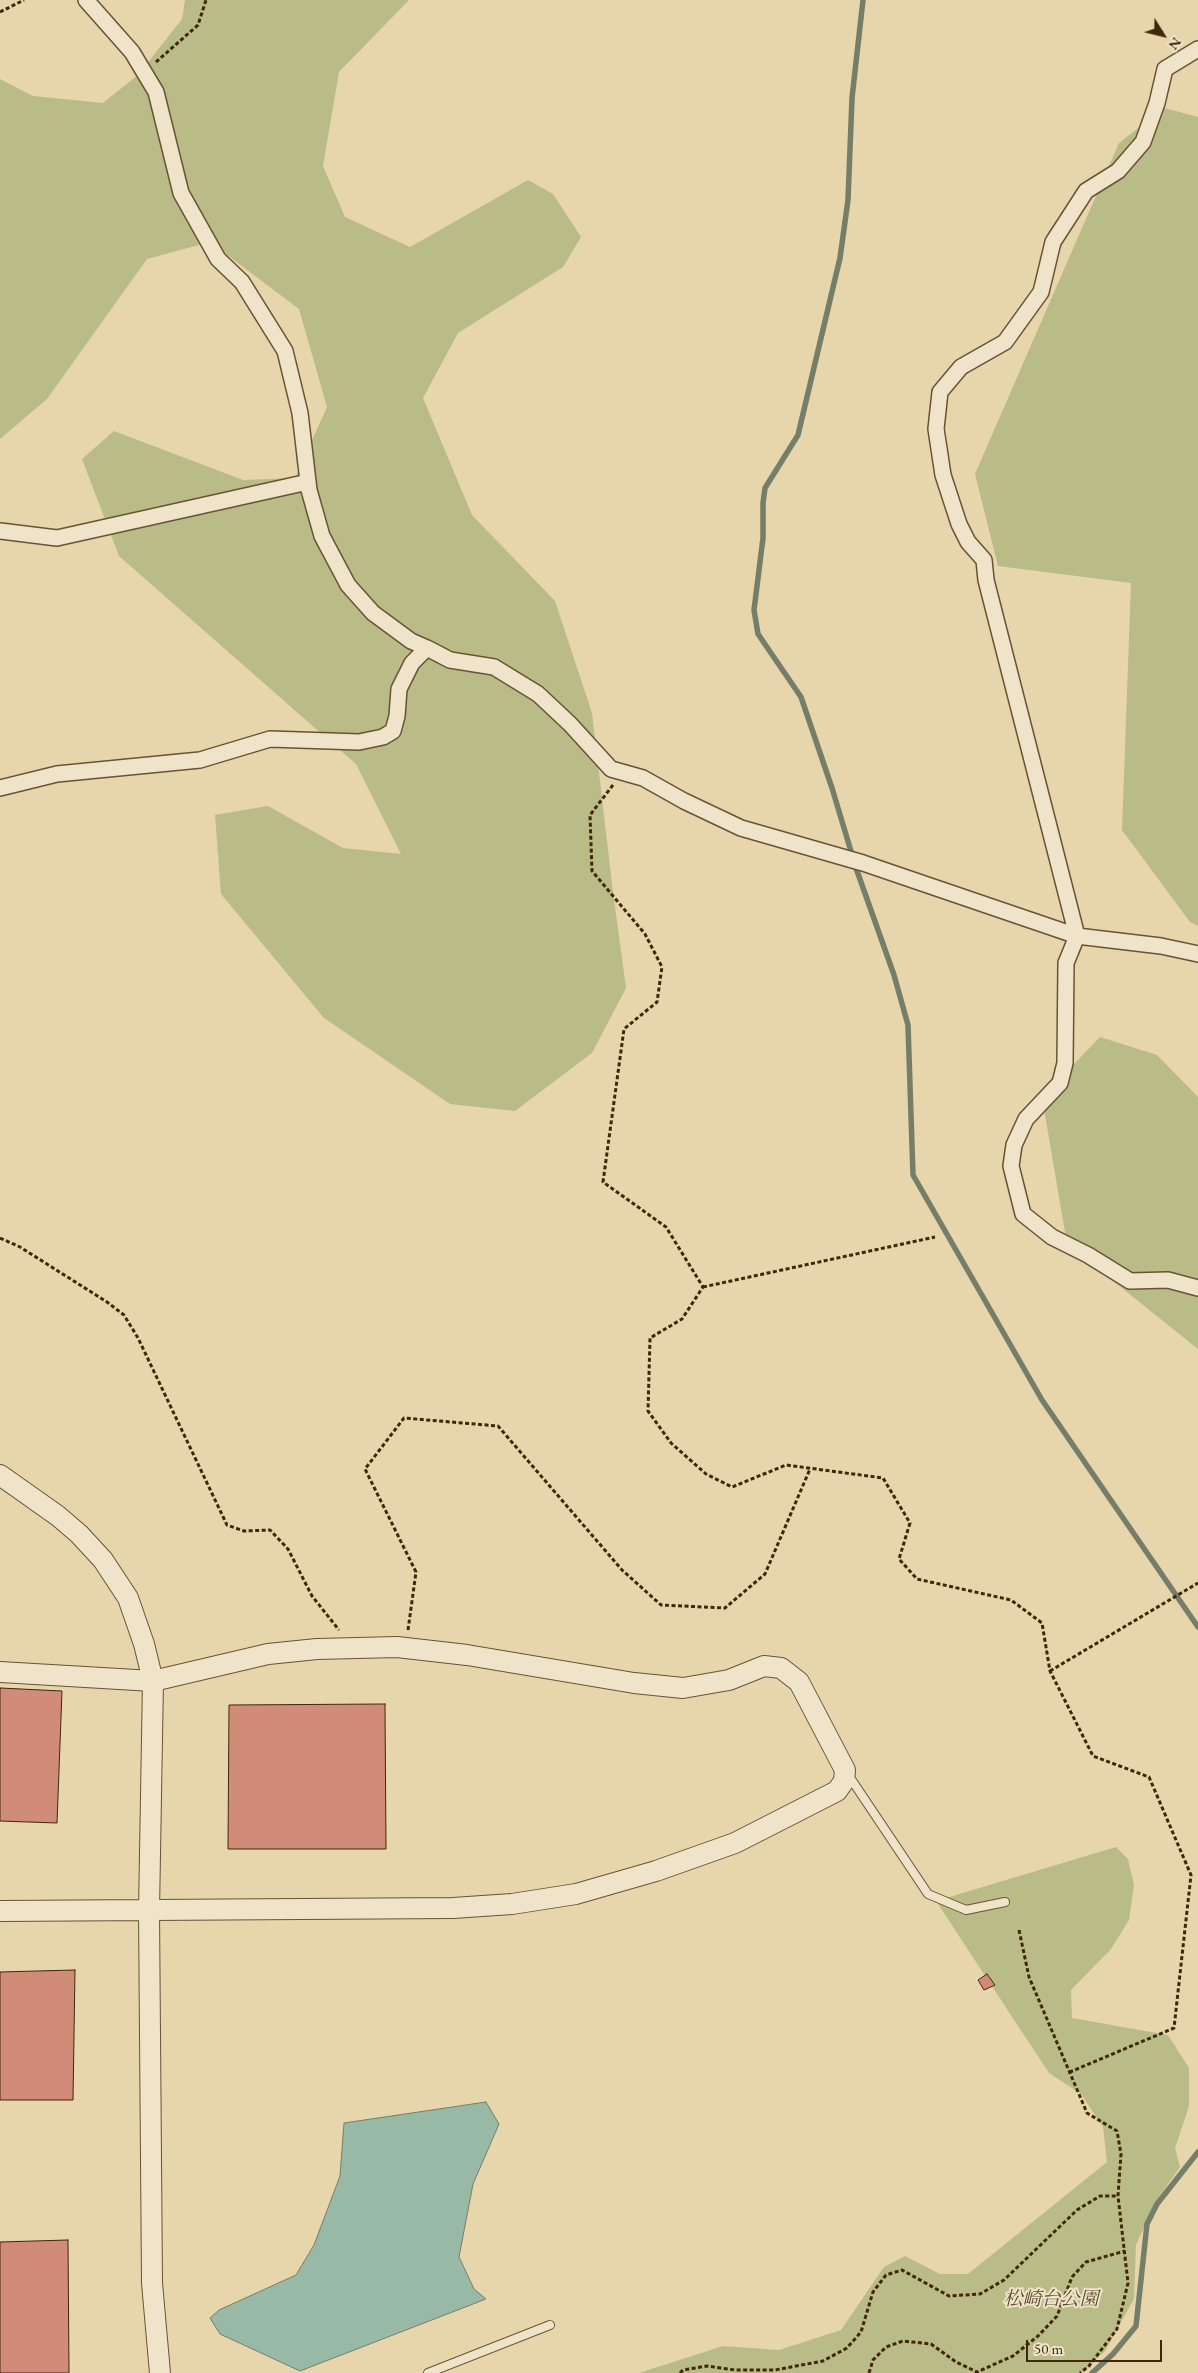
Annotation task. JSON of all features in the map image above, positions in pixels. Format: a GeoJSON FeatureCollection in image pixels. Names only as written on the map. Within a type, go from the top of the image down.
{"type":"FeatureCollection","features":[{"type":"Feature","properties":{"kind":"street"},"geometry":{"type":"LineString","coordinates":[[86,0],[132,52],[156,92],[181,193],[218,259],[242,282],[285,351],[300,413],[308,482],[322,536],[348,585],[373,613],[411,641],[450,660],[494,667],[538,694],[570,724],[612,769],[643,778],[684,802],[741,828],[863,863],[1077,936],[1161,946],[1198,954]]}},
{"type":"Feature","properties":{"kind":"street"},"geometry":{"type":"LineString","coordinates":[[1198,49],[1164,69],[1157,103],[1143,142],[1118,171],[1086,191],[1053,242],[1041,292],[1005,342],[961,367],[940,392],[936,429],[943,475],[958,524],[968,542],[984,560],[988,589],[1077,936],[1066,963],[1065,1063],[1060,1083],[1026,1119],[1014,1146],[1012,1166],[1023,1214],[1052,1237],[1088,1255],[1130,1281],[1168,1280],[1198,1288]]}},
{"type":"Feature","properties":{"kind":"street"},"geometry":{"type":"LineString","coordinates":[[0,531],[57,538],[308,482]]}},
{"type":"Feature","properties":{"kind":"street"},"geometry":{"type":"LineString","coordinates":[[0,788],[57,774],[200,760],[270,739],[360,742],[383,737],[393,731],[397,716],[399,688],[412,663],[426,648]]}},
{"type":"Feature","properties":{"kind":"street"},"geometry":{"type":"LineString","coordinates":[[0,1474],[80,1534],[103,1560],[128,1598],[144,1644],[153,1681],[149,1911],[152,2283],[162,2372]]}},
{"type":"Feature","properties":{"kind":"street"},"geometry":{"type":"LineString","coordinates":[[0,1672],[153,1681],[268,1654],[317,1649],[405,1648],[467,1654],[634,1683],[683,1688],[729,1680],[764,1666],[781,1668],[799,1682],[845,1770],[844,1781],[837,1792],[735,1843],[656,1871],[576,1894],[512,1904],[453,1908],[0,1911]]}},
{"type":"Feature","properties":{"kind":"lane"},"geometry":{"type":"LineString","coordinates":[[845,1770],[928,1894],[966,1910],[1005,1902]]}},
{"type":"Feature","properties":{"kind":"lane"},"geometry":{"type":"LineString","coordinates":[[428,2373],[550,2324]]}},
{"type":"Feature","properties":{"kind":"path"},"geometry":{"type":"LineString","coordinates":[[0,12],[24,0]]}},
{"type":"Feature","properties":{"kind":"path"},"geometry":{"type":"LineString","coordinates":[[144,72],[198,25],[206,0]]}},
{"type":"Feature","properties":{"kind":"path"},"geometry":{"type":"LineString","coordinates":[[623,772],[590,815],[592,871],[645,934],[662,967],[657,1002],[624,1029],[603,1182],[666,1227],[702,1287]]}},
{"type":"Feature","properties":{"kind":"path"},"geometry":{"type":"LineString","coordinates":[[935,1237],[702,1287],[682,1320],[650,1338],[648,1411],[671,1443],[706,1474],[732,1486],[786,1465],[883,1478],[910,1523],[899,1559],[917,1579],[1011,1600],[1042,1623],[1050,1671],[1093,1756],[1149,1777],[1191,1875],[1174,2028],[1070,2072]]}},
{"type":"Feature","properties":{"kind":"path"},"geometry":{"type":"LineString","coordinates":[[0,1238],[20,1247],[107,1302],[124,1315],[138,1338],[227,1525],[244,1531],[270,1530],[288,1549],[312,1596],[353,1648]]}},
{"type":"Feature","properties":{"kind":"path"},"geometry":{"type":"LineString","coordinates":[[405,1648],[416,1572],[365,1469],[404,1418],[498,1426],[622,1570],[661,1605],[725,1608],[765,1574],[810,1469]]}},
{"type":"Feature","properties":{"kind":"path"},"geometry":{"type":"LineString","coordinates":[[1050,1671],[1198,1583]]}},
{"type":"Feature","properties":{"kind":"path"},"geometry":{"type":"LineString","coordinates":[[1019,1930],[1029,1976],[1087,2113],[1117,2131],[1121,2154],[1118,2196],[1128,2283],[1117,2329],[1089,2366],[1080,2373]]}},
{"type":"Feature","properties":{"kind":"path"},"geometry":{"type":"LineString","coordinates":[[680,2373],[683,2370],[707,2366],[735,2370],[775,2370],[823,2361],[847,2348],[861,2332],[873,2292],[886,2275],[902,2270],[949,2296],[980,2294],[1004,2280],[1077,2210],[1100,2196],[1118,2196]]}},
{"type":"Feature","properties":{"kind":"path"},"geometry":{"type":"LineString","coordinates":[[869,2373],[873,2360],[886,2347],[903,2341],[931,2344],[956,2362],[978,2372],[1013,2356],[1038,2336],[1057,2316],[1072,2277],[1086,2262],[1125,2251]]}},
{"type":"Feature","properties":{"kind":"green space"},"geometry":{"type":"Polygon","coordinates":[[[185,0],[409,0],[339,72],[323,166],[345,217],[410,247],[528,180],[553,194],[581,237],[563,267],[458,333],[423,398],[472,515],[555,601],[592,713],[626,988],[592,1053],[515,1111],[450,1104],[324,1018],[221,894],[215,815],[268,806],[343,848],[401,854],[356,764],[119,556],[82,459],[114,431],[243,480],[295,478],[327,407],[299,309],[210,242],[147,259],[47,399],[0,439],[0,79],[33,96],[103,103],[139,74],[182,19],[185,0]]]}},
{"type":"Feature","properties":{"kind":"green space"},"geometry":{"type":"Polygon","coordinates":[[[1164,108],[1198,117],[1198,926],[1190,922],[1122,830],[1131,583],[998,566],[975,474],[1119,143],[1164,108]]]}},
{"type":"Feature","properties":{"kind":"green space"},"geometry":{"type":"Polygon","coordinates":[[[1100,1037],[1157,1055],[1198,1097],[1198,1349],[1067,1244],[1042,1097],[1100,1037]]]}},
{"type":"Feature","properties":{"kind":"green space","name":"松崎台公園"},"geometry":{"type":"Polygon","coordinates":[[[1116,1847],[1128,1859],[1134,1885],[1129,1920],[1111,1949],[1071,1990],[1072,2018],[1168,2035],[1189,2068],[1189,2106],[1175,2148],[1180,2167],[1156,2201],[1136,2245],[1134,2299],[1105,2351],[1082,2373],[639,2373],[723,2346],[779,2350],[841,2330],[884,2267],[905,2256],[940,2274],[968,2274],[1107,2162],[1103,2127],[1081,2094],[1049,2073],[936,1901],[1116,1847]]]}},
{"type":"Feature","properties":{"kind":"shaded area"},"geometry":{"type":"Polygon","coordinates":[[[486,2102],[499,2124],[473,2184],[459,2257],[474,2289],[486,2299],[300,2371],[220,2334],[210,2318],[219,2310],[296,2275],[314,2245],[340,2176],[344,2123],[486,2102]]]}},
{"type":"Feature","properties":{"kind":"building"},"geometry":{"type":"Polygon","coordinates":[[[0,1688],[62,1691],[57,1823],[0,1821],[0,1688]]]}},
{"type":"Feature","properties":{"kind":"building"},"geometry":{"type":"Polygon","coordinates":[[[385,1704],[386,1849],[228,1849],[229,1705],[385,1704]]]}},
{"type":"Feature","properties":{"kind":"building"},"geometry":{"type":"Polygon","coordinates":[[[75,1970],[73,2100],[0,2100],[0,1972],[75,1970]]]}},
{"type":"Feature","properties":{"kind":"building"},"geometry":{"type":"Polygon","coordinates":[[[987,1974],[995,1985],[984,1990],[978,1980],[987,1974]]]}},
{"type":"Feature","properties":{"kind":"building"},"geometry":{"type":"Polygon","coordinates":[[[68,2240],[69,2373],[0,2373],[0,2242],[68,2240]]]}},
{"type":"Feature","properties":{"kind":"waterway"},"geometry":{"type":"LineString","coordinates":[[863,0],[852,98],[848,200],[840,258],[798,435],[765,488],[763,538],[754,610],[758,634],[801,697],[832,788],[856,868],[894,975],[908,1025],[913,1175],[1042,1400],[1198,1627]]}},
{"type":"Feature","properties":{"kind":"waterway"},"geometry":{"type":"LineString","coordinates":[[1092,2373],[1113,2354],[1136,2326],[1147,2224],[1157,2204],[1198,2152]]}}]}
